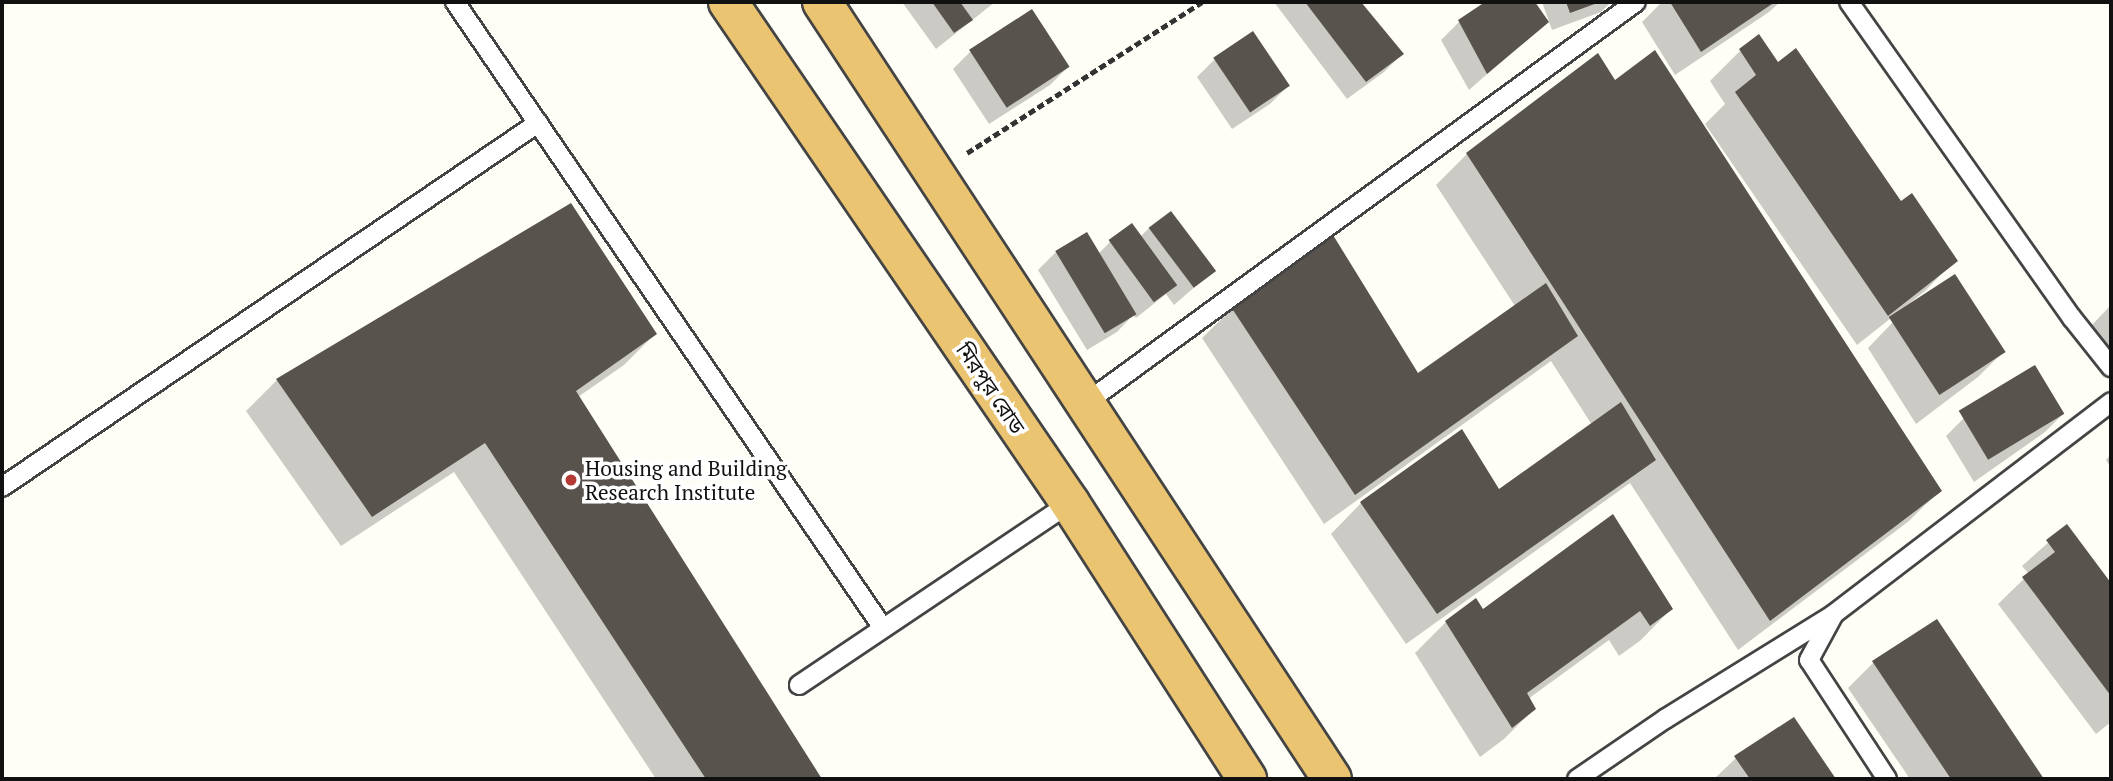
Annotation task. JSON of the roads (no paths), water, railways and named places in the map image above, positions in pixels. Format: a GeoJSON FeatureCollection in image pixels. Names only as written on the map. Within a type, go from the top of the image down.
{"type":"FeatureCollection","features":[{"type":"Feature","properties":{"kind":"highway","name":"মিরপুর রোড"},"geometry":{"type":"LineString","coordinates":[[728,2],[1070,503],[1247,779]]}},
{"type":"Feature","properties":{"kind":"highway"},"geometry":{"type":"LineString","coordinates":[[822,2],[1332,779]]}},
{"type":"Feature","properties":{"kind":"lane"},"geometry":{"type":"LineString","coordinates":[[455,2],[883,628]]}},
{"type":"Feature","properties":{"kind":"lane"},"geometry":{"type":"LineString","coordinates":[[1087,402],[1636,2]]}},
{"type":"Feature","properties":{"kind":"lane"},"geometry":{"type":"LineString","coordinates":[[1849,2],[2064,307],[2111,367]]}},
{"type":"Feature","properties":{"kind":"lane"},"geometry":{"type":"LineString","coordinates":[[2,487],[538,123]]}},
{"type":"Feature","properties":{"kind":"lane"},"geometry":{"type":"LineString","coordinates":[[1577,779],[1665,719],[1834,614],[2111,402]]}},
{"type":"Feature","properties":{"kind":"lane"},"geometry":{"type":"LineString","coordinates":[[799,685],[1070,503]]}},
{"type":"Feature","properties":{"kind":"lane"},"geometry":{"type":"LineString","coordinates":[[1834,614],[1809,660],[1887,779]]}},
{"type":"Feature","properties":{"kind":"place","name":"Housing and Building Research Institute"},"geometry":{"type":"Point","coordinates":[571,480]}}]}
